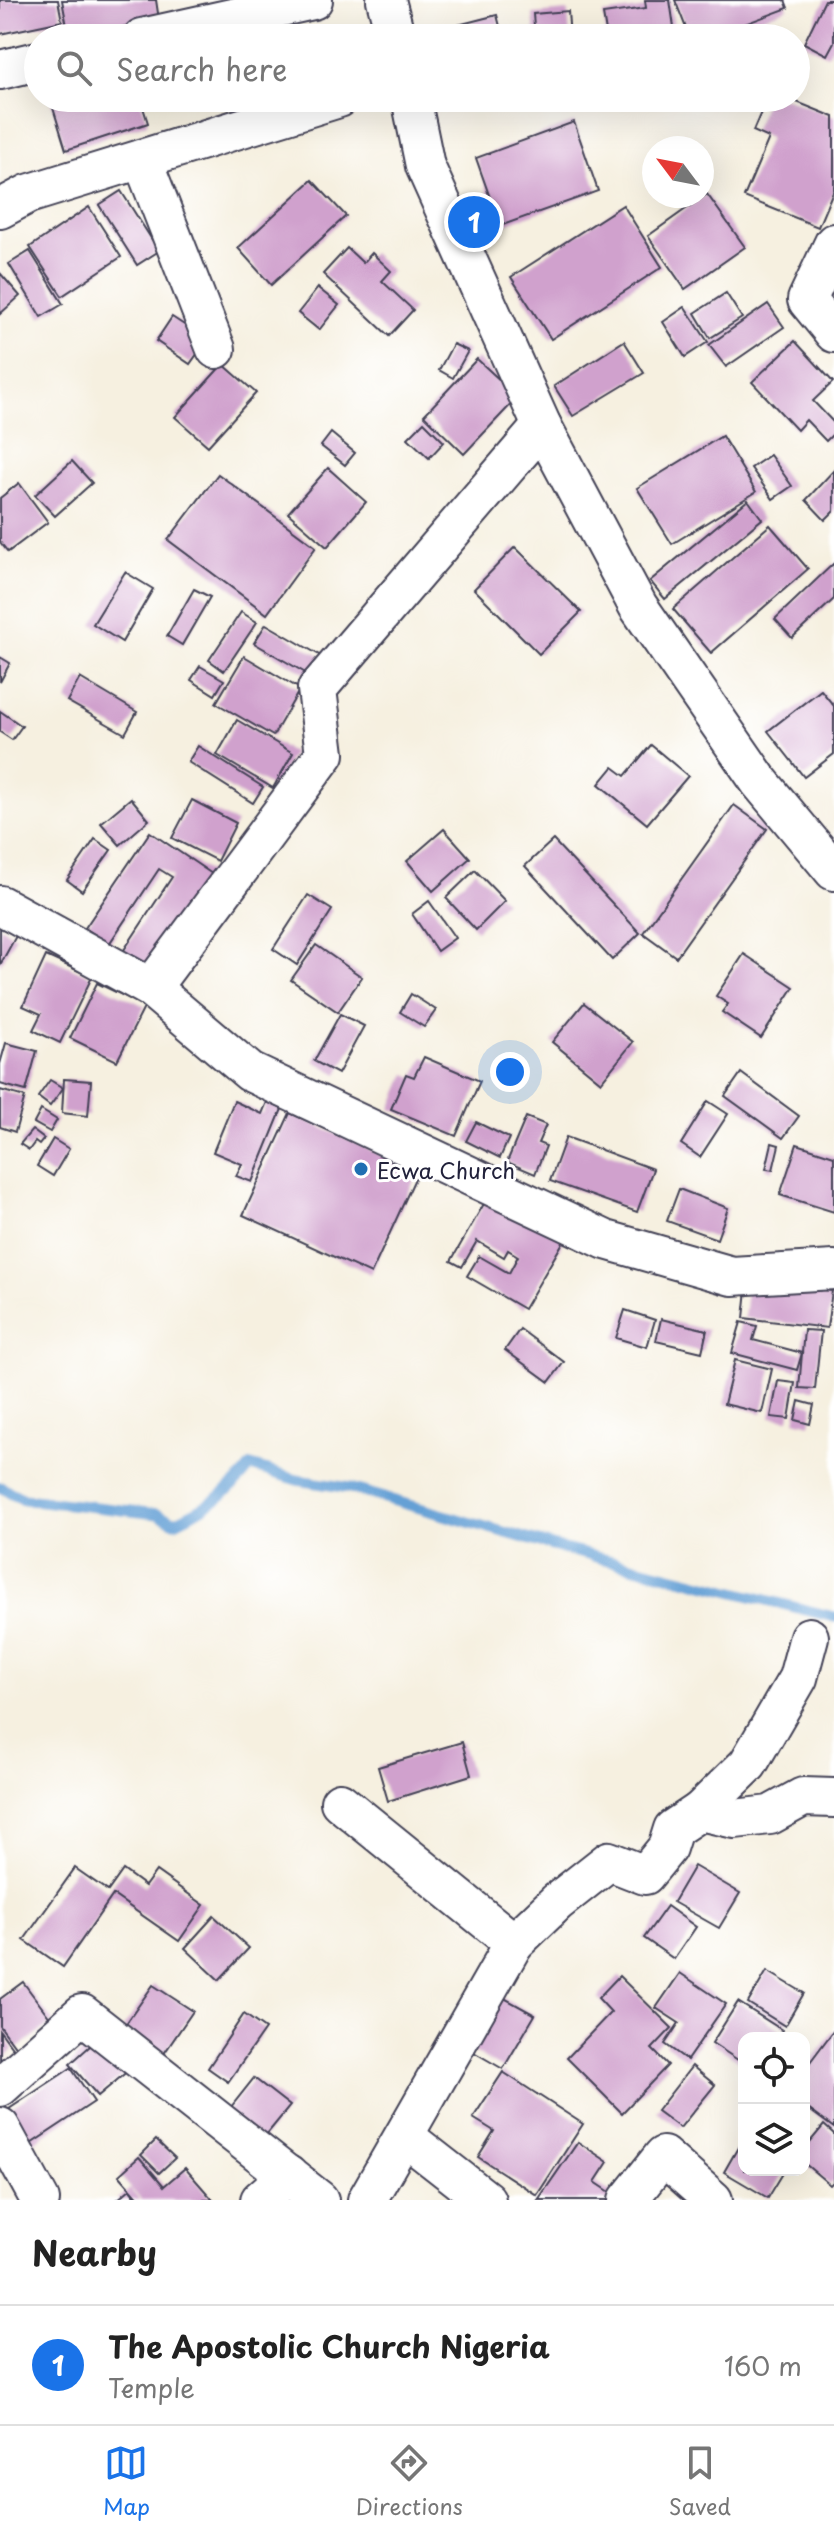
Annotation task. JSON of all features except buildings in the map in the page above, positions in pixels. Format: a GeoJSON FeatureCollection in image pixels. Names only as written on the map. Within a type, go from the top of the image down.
{"type":"FeatureCollection","features":[{"type":"Feature","properties":{"kind":"street"},"geometry":{"type":"LineString","coordinates":[[205,24],[313,0]]}},
{"type":"Feature","properties":{"kind":"street"},"geometry":{"type":"LineString","coordinates":[[386,0],[392,24]]}},
{"type":"Feature","properties":{"kind":"street"},"geometry":{"type":"LineString","coordinates":[[0,70],[24,64]]}},
{"type":"Feature","properties":{"kind":"street"},"geometry":{"type":"LineString","coordinates":[[0,209],[28,194],[294,112]]}},
{"type":"Feature","properties":{"kind":"street"},"geometry":{"type":"LineString","coordinates":[[414,112],[425,166],[542,426],[638,606],[759,781],[834,871]]}},
{"type":"Feature","properties":{"kind":"street"},"geometry":{"type":"LineString","coordinates":[[142,159],[216,349]]}},
{"type":"Feature","properties":{"kind":"street"},"geometry":{"type":"LineString","coordinates":[[834,243],[807,300],[834,333]]}},
{"type":"Feature","properties":{"kind":"street"},"geometry":{"type":"LineString","coordinates":[[151,988],[325,754],[317,689],[542,426]]}},
{"type":"Feature","properties":{"kind":"street"},"geometry":{"type":"LineString","coordinates":[[0,905],[151,988],[250,1072],[606,1240],[732,1276],[834,1270]]}},
{"type":"Feature","properties":{"kind":"street"},"geometry":{"type":"LineString","coordinates":[[367,2200],[514,1943],[557,1902],[609,1861],[645,1875],[667,1848],[673,1829],[700,1811],[748,1764],[798,1678],[809,1637]]}},
{"type":"Feature","properties":{"kind":"street"},"geometry":{"type":"LineString","coordinates":[[700,1811],[735,1819],[770,1815],[803,1797],[834,1798]]}},
{"type":"Feature","properties":{"kind":"street"},"geometry":{"type":"LineString","coordinates":[[340,1802],[514,1943]]}},
{"type":"Feature","properties":{"kind":"street"},"geometry":{"type":"LineString","coordinates":[[0,2087],[82,2014],[319,2200]]}},
{"type":"Feature","properties":{"kind":"street"},"geometry":{"type":"LineString","coordinates":[[0,2127],[40,2200]]}},
{"type":"Feature","properties":{"kind":"street"},"geometry":{"type":"LineString","coordinates":[[404,2136],[486,2200]]}},
{"type":"Feature","properties":{"kind":"street"},"geometry":{"type":"LineString","coordinates":[[628,2200],[663,2156],[713,2200]]}},
{"type":"Feature","properties":{"kind":"street"},"geometry":{"type":"LineString","coordinates":[[260,2200],[288,2175]]}},
{"type":"Feature","properties":{"kind":"waterway"},"geometry":{"type":"LineString","coordinates":[[0,1487],[24,1499],[158,1514],[175,1522],[217,1499],[251,1466],[297,1480],[350,1488],[552,1546],[834,1617]]}},
{"type":"Feature","properties":{"kind":"place","name":"The Apostolic Church Nigeria"},"geometry":{"type":"Point","coordinates":[474,222]}},
{"type":"Feature","properties":{"kind":"place","name":"Ecwa Church"},"geometry":{"type":"Point","coordinates":[361,1169]}}]}
